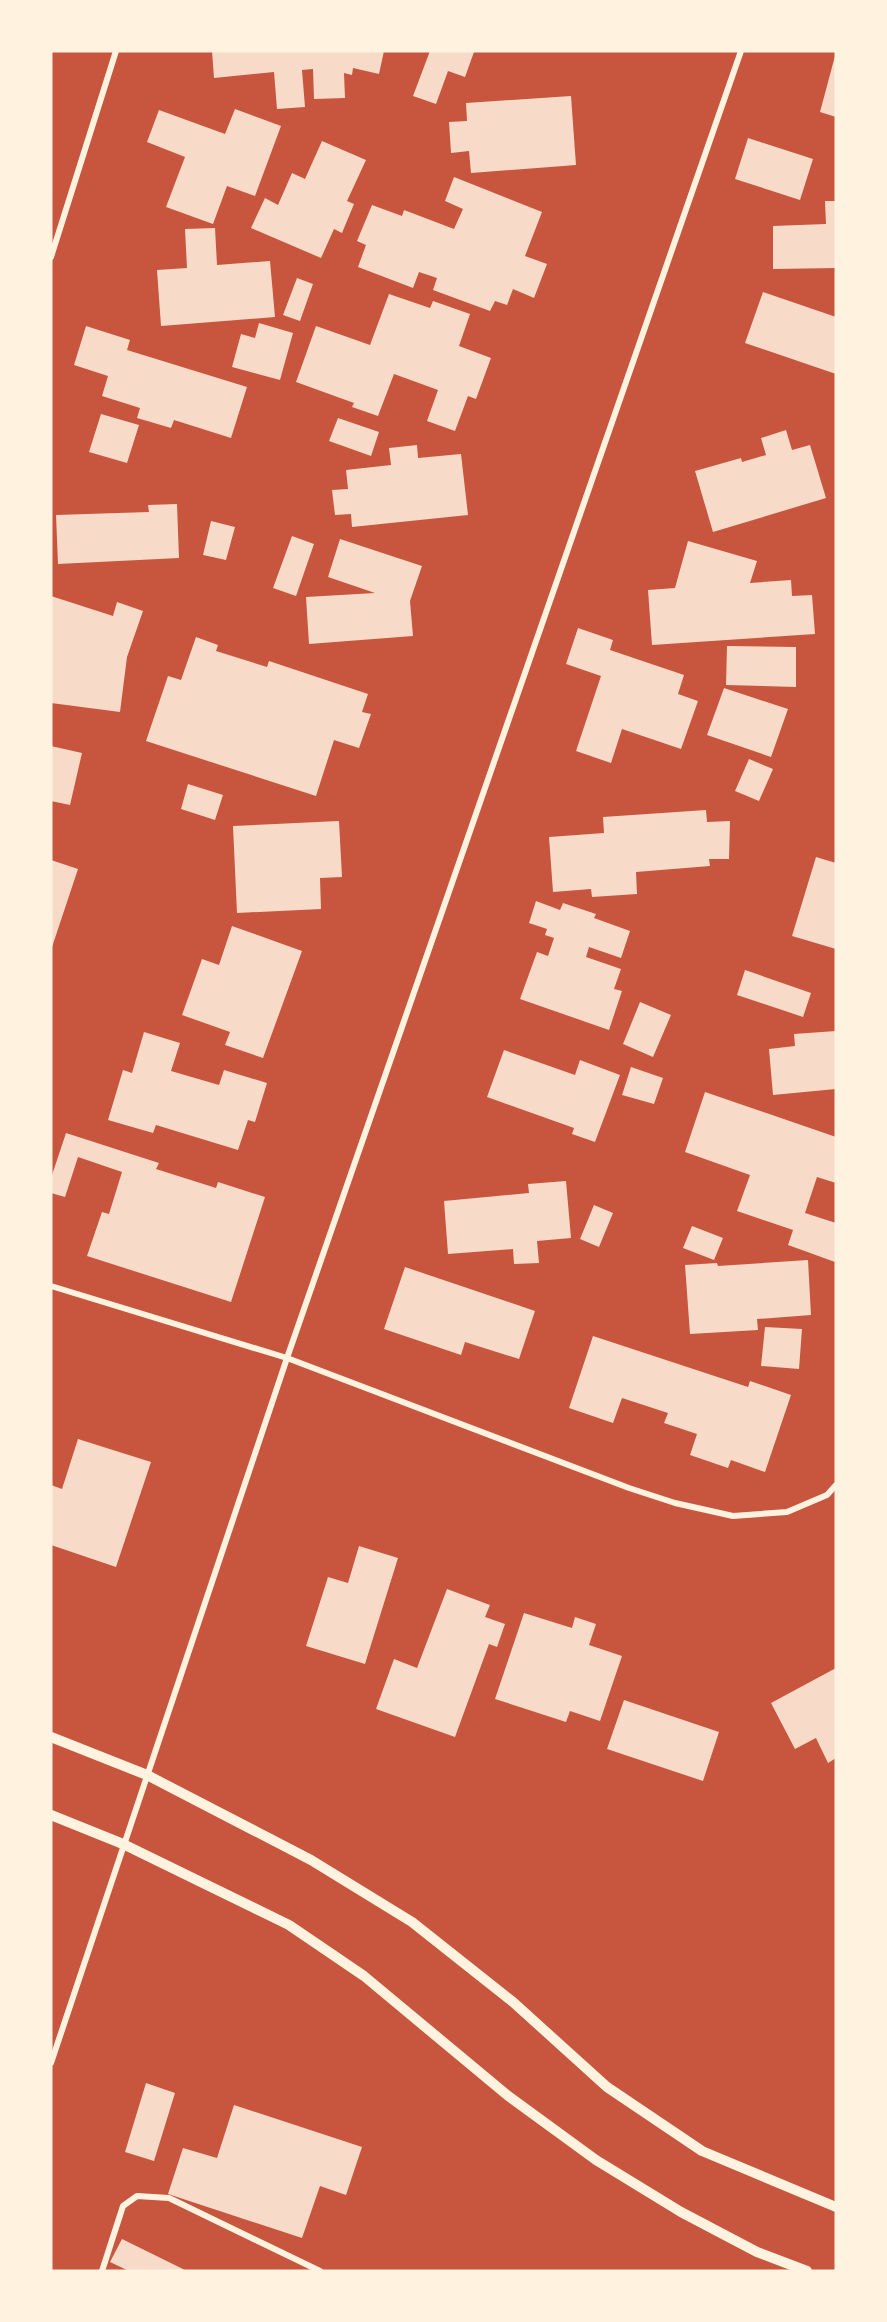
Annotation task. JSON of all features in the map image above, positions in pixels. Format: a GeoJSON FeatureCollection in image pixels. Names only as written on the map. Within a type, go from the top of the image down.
{"type":"FeatureCollection","features":[{"type":"Feature","properties":{"kind":"street"},"geometry":{"type":"LineString","coordinates":[[51,257],[116,51]]}},
{"type":"Feature","properties":{"kind":"street"},"geometry":{"type":"LineString","coordinates":[[51,2063],[287,1358],[741,51]]}},
{"type":"Feature","properties":{"kind":"street"},"geometry":{"type":"LineString","coordinates":[[51,1286],[287,1358],[629,1488],[675,1503],[733,1516],[787,1512],[828,1495],[836,1485]]}},
{"type":"Feature","properties":{"kind":"street"},"geometry":{"type":"LineString","coordinates":[[51,1737],[147,1775],[311,1860],[412,1922],[513,2002],[608,2087],[702,2151],[836,2207]]}},
{"type":"Feature","properties":{"kind":"street"},"geometry":{"type":"LineString","coordinates":[[51,1815],[123,1844],[289,1925],[364,1976],[507,2096],[596,2160],[681,2212],[748,2247],[807,2271]]}},
{"type":"Feature","properties":{"kind":"street"},"geometry":{"type":"LineString","coordinates":[[102,2271],[123,2206],[137,2196],[170,2198],[320,2271]]}},
{"type":"Feature","properties":{"kind":"building"},"geometry":{"type":"Polygon","coordinates":[[[212,51],[384,51],[379,74],[353,68],[352,75],[344,73],[345,98],[314,99],[313,69],[302,70],[305,107],[277,109],[274,72],[214,78],[212,51]]]}},
{"type":"Feature","properties":{"kind":"building"},"geometry":{"type":"Polygon","coordinates":[[[430,51],[474,52],[465,77],[448,71],[436,104],[413,96],[430,51]]]}},
{"type":"Feature","properties":{"kind":"building"},"geometry":{"type":"Polygon","coordinates":[[[836,56],[836,117],[820,112],[836,56]]]}},
{"type":"Feature","properties":{"kind":"building"},"geometry":{"type":"Polygon","coordinates":[[[571,96],[576,165],[471,173],[469,151],[451,153],[449,122],[467,121],[466,103],[571,96]]]}},
{"type":"Feature","properties":{"kind":"building"},"geometry":{"type":"Polygon","coordinates":[[[235,109],[281,126],[255,196],[227,186],[213,224],[166,207],[185,157],[147,142],[159,110],[225,134],[235,109]]]}},
{"type":"Feature","properties":{"kind":"building"},"geometry":{"type":"Polygon","coordinates":[[[748,138],[813,159],[800,200],[735,179],[748,138]]]}},
{"type":"Feature","properties":{"kind":"building"},"geometry":{"type":"Polygon","coordinates":[[[322,141],[366,160],[347,201],[354,204],[342,233],[334,229],[321,258],[251,228],[265,198],[278,205],[292,173],[305,179],[322,141]]]}},
{"type":"Feature","properties":{"kind":"building"},"geometry":{"type":"Polygon","coordinates":[[[454,177],[542,212],[525,256],[547,264],[534,298],[513,289],[507,305],[495,301],[490,311],[433,290],[437,278],[419,272],[413,288],[358,267],[366,245],[357,241],[372,205],[402,216],[404,210],[454,229],[463,209],[445,201],[454,177]]]}},
{"type":"Feature","properties":{"kind":"building"},"geometry":{"type":"Polygon","coordinates":[[[825,201],[836,201],[836,268],[773,269],[773,226],[826,224],[825,201]]]}},
{"type":"Feature","properties":{"kind":"building"},"geometry":{"type":"Polygon","coordinates":[[[215,228],[217,265],[270,261],[275,317],[161,326],[157,270],[187,268],[185,229],[215,228]]]}},
{"type":"Feature","properties":{"kind":"building"},"geometry":{"type":"Polygon","coordinates":[[[297,278],[313,284],[300,321],[283,315],[297,278]]]}},
{"type":"Feature","properties":{"kind":"building"},"geometry":{"type":"Polygon","coordinates":[[[763,292],[836,317],[836,374],[745,343],[763,292]]]}},
{"type":"Feature","properties":{"kind":"building"},"geometry":{"type":"Polygon","coordinates":[[[389,294],[430,308],[433,301],[470,314],[459,346],[491,358],[476,399],[468,396],[455,431],[427,421],[438,390],[394,374],[378,416],[352,407],[354,403],[296,382],[316,326],[370,345],[389,294]]]}},
{"type":"Feature","properties":{"kind":"building"},"geometry":{"type":"Polygon","coordinates":[[[259,323],[293,333],[280,380],[232,367],[241,334],[255,338],[259,323]]]}},
{"type":"Feature","properties":{"kind":"building"},"geometry":{"type":"Polygon","coordinates":[[[86,326],[130,340],[127,350],[247,387],[231,438],[174,420],[171,428],[137,418],[140,408],[102,396],[108,376],[74,365],[86,326]]]}},
{"type":"Feature","properties":{"kind":"building"},"geometry":{"type":"Polygon","coordinates":[[[101,414],[139,425],[127,463],[89,452],[101,414]]]}},
{"type":"Feature","properties":{"kind":"building"},"geometry":{"type":"Polygon","coordinates":[[[338,418],[379,432],[371,456],[329,441],[338,418]]]}},
{"type":"Feature","properties":{"kind":"building"},"geometry":{"type":"Polygon","coordinates":[[[786,430],[792,450],[810,445],[826,498],[713,532],[695,471],[741,458],[742,462],[766,455],[761,438],[786,430]]]}},
{"type":"Feature","properties":{"kind":"building"},"geometry":{"type":"Polygon","coordinates":[[[417,445],[418,458],[461,454],[468,515],[352,527],[351,514],[335,515],[332,490],[348,489],[346,470],[391,465],[389,448],[417,445]]]}},
{"type":"Feature","properties":{"kind":"building"},"geometry":{"type":"Polygon","coordinates":[[[177,504],[179,558],[58,564],[56,515],[149,512],[148,505],[177,504]]]}},
{"type":"Feature","properties":{"kind":"building"},"geometry":{"type":"Polygon","coordinates":[[[211,521],[235,527],[226,560],[203,555],[211,521]]]}},
{"type":"Feature","properties":{"kind":"building"},"geometry":{"type":"Polygon","coordinates":[[[292,536],[314,544],[296,596],[273,588],[292,536]]]}},
{"type":"Feature","properties":{"kind":"building"},"geometry":{"type":"Polygon","coordinates":[[[340,539],[422,566],[410,601],[413,636],[309,644],[306,597],[375,593],[328,577],[340,539]]]}},
{"type":"Feature","properties":{"kind":"building"},"geometry":{"type":"Polygon","coordinates":[[[688,541],[757,561],[750,583],[791,580],[792,596],[812,595],[815,634],[652,645],[648,590],[675,588],[688,541]]]}},
{"type":"Feature","properties":{"kind":"building"},"geometry":{"type":"Polygon","coordinates":[[[51,596],[113,616],[117,602],[143,611],[127,657],[120,712],[51,703],[51,596]]]}},
{"type":"Feature","properties":{"kind":"building"},"geometry":{"type":"Polygon","coordinates":[[[578,628],[613,640],[610,650],[684,675],[678,694],[698,701],[681,749],[622,729],[611,763],[576,751],[601,676],[566,664],[578,628]]]}},
{"type":"Feature","properties":{"kind":"building"},"geometry":{"type":"Polygon","coordinates":[[[196,637],[218,645],[216,651],[267,667],[269,661],[368,694],[362,712],[371,714],[359,748],[334,740],[316,796],[146,741],[168,676],[181,680],[196,637]]]}},
{"type":"Feature","properties":{"kind":"building"},"geometry":{"type":"Polygon","coordinates":[[[727,646],[796,647],[796,687],[726,685],[727,646]]]}},
{"type":"Feature","properties":{"kind":"building"},"geometry":{"type":"Polygon","coordinates":[[[724,688],[788,709],[771,757],[707,735],[724,688]]]}},
{"type":"Feature","properties":{"kind":"building"},"geometry":{"type":"Polygon","coordinates":[[[51,746],[82,753],[70,805],[51,801],[51,746]]]}},
{"type":"Feature","properties":{"kind":"building"},"geometry":{"type":"Polygon","coordinates":[[[749,759],[773,769],[759,801],[735,791],[749,759]]]}},
{"type":"Feature","properties":{"kind":"building"},"geometry":{"type":"Polygon","coordinates":[[[188,784],[223,795],[215,820],[181,809],[188,784]]]}},
{"type":"Feature","properties":{"kind":"building"},"geometry":{"type":"Polygon","coordinates":[[[706,810],[707,822],[730,821],[729,859],[709,859],[710,866],[636,872],[637,894],[592,897],[591,889],[553,892],[549,837],[604,833],[603,817],[706,810]]]}},
{"type":"Feature","properties":{"kind":"building"},"geometry":{"type":"Polygon","coordinates":[[[339,821],[342,877],[320,878],[321,909],[237,913],[233,826],[339,821]]]}},
{"type":"Feature","properties":{"kind":"building"},"geometry":{"type":"Polygon","coordinates":[[[816,857],[836,863],[836,949],[792,936],[816,857]]]}},
{"type":"Feature","properties":{"kind":"building"},"geometry":{"type":"Polygon","coordinates":[[[51,860],[78,869],[51,950],[51,860]]]}},
{"type":"Feature","properties":{"kind":"building"},"geometry":{"type":"Polygon","coordinates":[[[536,901],[560,910],[563,903],[596,914],[594,918],[630,931],[621,958],[589,947],[586,957],[621,969],[614,989],[622,991],[609,1030],[520,999],[537,952],[548,956],[554,938],[545,935],[547,929],[529,923],[536,901]]]}},
{"type":"Feature","properties":{"kind":"building"},"geometry":{"type":"Polygon","coordinates":[[[232,926],[302,951],[263,1058],[225,1045],[230,1032],[182,1015],[202,959],[219,965],[232,926]]]}},
{"type":"Feature","properties":{"kind":"building"},"geometry":{"type":"Polygon","coordinates":[[[745,970],[811,993],[803,1017],[737,995],[745,970]]]}},
{"type":"Feature","properties":{"kind":"building"},"geometry":{"type":"Polygon","coordinates":[[[640,1002],[671,1015],[653,1057],[623,1044],[640,1002]]]}},
{"type":"Feature","properties":{"kind":"building"},"geometry":{"type":"Polygon","coordinates":[[[836,1031],[836,1089],[773,1095],[769,1049],[795,1046],[794,1034],[836,1031]]]}},
{"type":"Feature","properties":{"kind":"building"},"geometry":{"type":"Polygon","coordinates":[[[144,1032],[180,1043],[171,1071],[219,1085],[224,1070],[267,1083],[255,1122],[248,1120],[238,1150],[156,1125],[153,1133],[108,1120],[123,1070],[132,1073],[144,1032]]]}},
{"type":"Feature","properties":{"kind":"building"},"geometry":{"type":"Polygon","coordinates":[[[504,1050],[575,1075],[580,1060],[620,1075],[595,1142],[572,1134],[574,1128],[487,1097],[504,1050]]]}},
{"type":"Feature","properties":{"kind":"building"},"geometry":{"type":"Polygon","coordinates":[[[631,1067],[663,1078],[654,1104],[622,1095],[631,1067]]]}},
{"type":"Feature","properties":{"kind":"building"},"geometry":{"type":"Polygon","coordinates":[[[705,1092],[836,1137],[836,1183],[817,1177],[805,1213],[836,1223],[835,1262],[788,1245],[793,1230],[737,1211],[750,1175],[685,1152],[705,1092]]]}},
{"type":"Feature","properties":{"kind":"building"},"geometry":{"type":"Polygon","coordinates":[[[66,1133],[159,1163],[156,1169],[216,1188],[218,1182],[265,1197],[231,1302],[87,1256],[102,1212],[109,1214],[122,1172],[78,1157],[65,1197],[51,1193],[51,1178],[66,1133]]]}},
{"type":"Feature","properties":{"kind":"building"},"geometry":{"type":"Polygon","coordinates":[[[566,1181],[571,1238],[537,1241],[539,1263],[514,1264],[513,1249],[448,1254],[444,1201],[529,1193],[528,1184],[566,1181]]]}},
{"type":"Feature","properties":{"kind":"building"},"geometry":{"type":"Polygon","coordinates":[[[594,1205],[613,1213],[599,1247],[580,1239],[594,1205]]]}},
{"type":"Feature","properties":{"kind":"building"},"geometry":{"type":"Polygon","coordinates":[[[692,1226],[723,1238],[714,1260],[683,1248],[692,1226]]]}},
{"type":"Feature","properties":{"kind":"building"},"geometry":{"type":"Polygon","coordinates":[[[808,1260],[811,1315],[757,1319],[758,1330],[690,1334],[685,1265],[717,1263],[718,1266],[808,1260]]]}},
{"type":"Feature","properties":{"kind":"building"},"geometry":{"type":"Polygon","coordinates":[[[405,1267],[535,1311],[519,1359],[465,1342],[461,1355],[384,1329],[405,1267]]]}},
{"type":"Feature","properties":{"kind":"building"},"geometry":{"type":"Polygon","coordinates":[[[765,1327],[802,1329],[799,1369],[761,1366],[765,1327]]]}},
{"type":"Feature","properties":{"kind":"building"},"geometry":{"type":"Polygon","coordinates":[[[593,1336],[748,1387],[750,1381],[791,1395],[765,1472],[731,1460],[728,1468],[690,1455],[697,1434],[664,1423],[668,1413],[622,1398],[613,1423],[569,1408],[593,1336]]]}},
{"type":"Feature","properties":{"kind":"building"},"geometry":{"type":"Polygon","coordinates":[[[78,1439],[151,1462],[116,1567],[51,1545],[51,1485],[62,1489],[78,1439]]]}},
{"type":"Feature","properties":{"kind":"building"},"geometry":{"type":"Polygon","coordinates":[[[359,1546],[398,1558],[365,1664],[306,1646],[328,1577],[348,1583],[359,1546]]]}},
{"type":"Feature","properties":{"kind":"building"},"geometry":{"type":"Polygon","coordinates":[[[447,1589],[490,1605],[485,1617],[505,1624],[497,1647],[489,1644],[455,1737],[376,1709],[394,1659],[417,1668],[447,1589]]]}},
{"type":"Feature","properties":{"kind":"building"},"geometry":{"type":"Polygon","coordinates":[[[524,1613],[572,1628],[575,1617],[596,1624],[589,1645],[622,1656],[600,1721],[570,1711],[566,1722],[495,1699],[524,1613]]]}},
{"type":"Feature","properties":{"kind":"building"},"geometry":{"type":"Polygon","coordinates":[[[836,1668],[836,1758],[828,1763],[816,1738],[795,1749],[771,1703],[836,1668]]]}},
{"type":"Feature","properties":{"kind":"building"},"geometry":{"type":"Polygon","coordinates":[[[624,1700],[719,1732],[703,1781],[607,1749],[624,1700]]]}},
{"type":"Feature","properties":{"kind":"building"},"geometry":{"type":"Polygon","coordinates":[[[146,2083],[175,2093],[154,2161],[125,2152],[146,2083]]]}},
{"type":"Feature","properties":{"kind":"building"},"geometry":{"type":"Polygon","coordinates":[[[234,2105],[362,2147],[346,2195],[320,2186],[302,2238],[168,2194],[183,2148],[217,2158],[234,2105]]]}},
{"type":"Feature","properties":{"kind":"building"},"geometry":{"type":"Polygon","coordinates":[[[122,2239],[187,2271],[129,2271],[110,2262],[122,2239]]]}}]}
